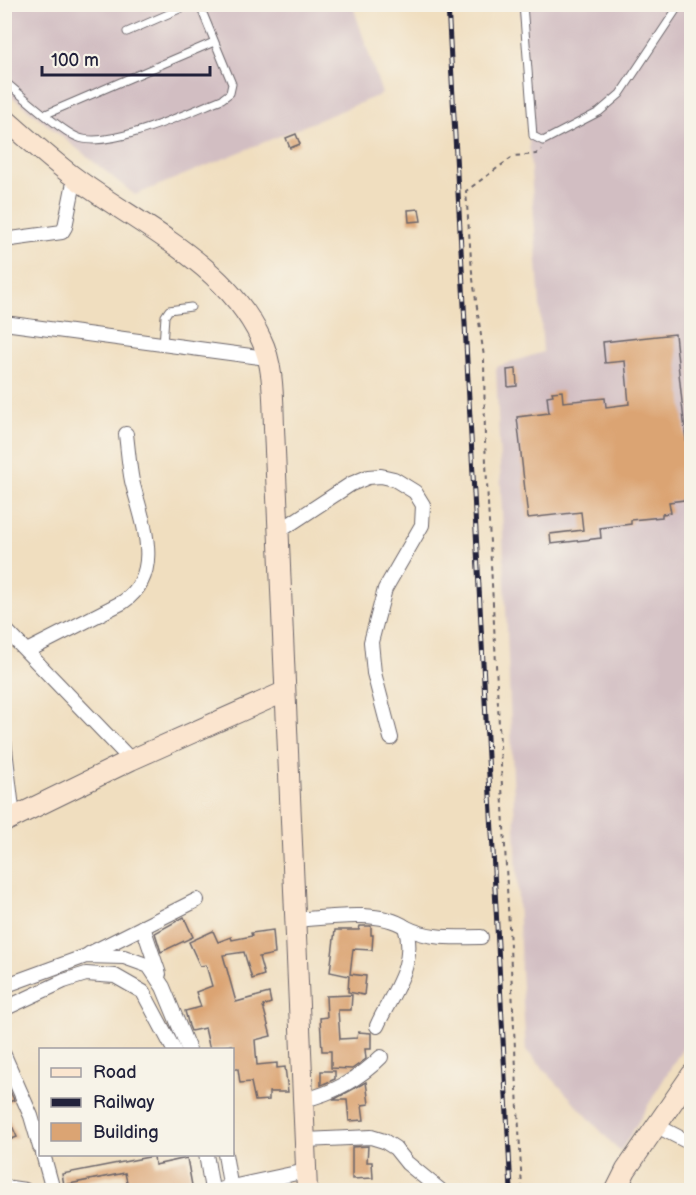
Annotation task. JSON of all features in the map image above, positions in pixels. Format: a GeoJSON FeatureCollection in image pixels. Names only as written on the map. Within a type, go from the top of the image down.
{"type":"FeatureCollection","features":[{"type":"Feature","properties":{"kind":"street"},"geometry":{"type":"LineString","coordinates":[[4,118],[75,177],[154,230],[213,275],[247,316],[262,340],[273,393],[307,1191]]}},
{"type":"Feature","properties":{"kind":"street"},"geometry":{"type":"LineString","coordinates":[[4,240],[62,231],[65,227],[75,177]]}},
{"type":"Feature","properties":{"kind":"street"},"geometry":{"type":"LineString","coordinates":[[4,323],[267,358]]}},
{"type":"Feature","properties":{"kind":"street"},"geometry":{"type":"LineString","coordinates":[[27,651],[135,595],[144,581],[147,561],[146,533],[132,479],[126,434]]}},
{"type":"Feature","properties":{"kind":"street"},"geometry":{"type":"LineString","coordinates":[[278,532],[351,484],[368,477],[381,476],[394,479],[415,492],[423,505],[422,525],[385,589],[371,642],[374,673],[391,738]]}},
{"type":"Feature","properties":{"kind":"street"},"geometry":{"type":"LineString","coordinates":[[4,628],[130,760]]}},
{"type":"Feature","properties":{"kind":"street"},"geometry":{"type":"LineString","coordinates":[[4,648],[17,640]]}},
{"type":"Feature","properties":{"kind":"street"},"geometry":{"type":"LineString","coordinates":[[4,741],[9,820],[130,760],[285,692]]}},
{"type":"Feature","properties":{"kind":"street"},"geometry":{"type":"LineString","coordinates":[[4,986],[86,956],[197,900]]}},
{"type":"Feature","properties":{"kind":"street"},"geometry":{"type":"LineString","coordinates":[[295,920],[372,917],[395,920],[420,935],[439,938],[481,937]]}},
{"type":"Feature","properties":{"kind":"street"},"geometry":{"type":"LineString","coordinates":[[143,927],[181,1048]]}},
{"type":"Feature","properties":{"kind":"street"},"geometry":{"type":"LineString","coordinates":[[377,1026],[403,977],[408,946],[405,927]]}},
{"type":"Feature","properties":{"kind":"street"},"geometry":{"type":"LineString","coordinates":[[86,956],[124,957],[149,966],[163,987]]}},
{"type":"Feature","properties":{"kind":"street"},"geometry":{"type":"LineString","coordinates":[[4,1009],[64,981],[86,974],[115,976],[143,992],[181,1048]]}},
{"type":"Feature","properties":{"kind":"street"},"geometry":{"type":"LineString","coordinates":[[4,1055],[31,1116],[39,1144]]}},
{"type":"Feature","properties":{"kind":"street"},"geometry":{"type":"LineString","coordinates":[[303,1100],[337,1088],[367,1071],[381,1057]]}},
{"type":"Feature","properties":{"kind":"street"},"geometry":{"type":"LineString","coordinates":[[616,1191],[627,1170],[692,1074]]}},
{"type":"Feature","properties":{"kind":"street"},"geometry":{"type":"LineString","coordinates":[[657,1126],[692,1144]]}},
{"type":"Feature","properties":{"kind":"street"},"geometry":{"type":"LineString","coordinates":[[305,1140],[371,1137],[384,1141],[395,1148],[407,1163],[440,1191]]}},
{"type":"Feature","properties":{"kind":"street"},"geometry":{"type":"LineString","coordinates":[[43,1156],[53,1191]]}},
{"type":"Feature","properties":{"kind":"street"},"geometry":{"type":"LineString","coordinates":[[206,1156],[212,1191]]}},
{"type":"Feature","properties":{"kind":"street"},"geometry":{"type":"LineString","coordinates":[[225,1156],[227,1189],[306,1171]]}},
{"type":"Feature","properties":{"kind":"street"},"geometry":{"type":"LineString","coordinates":[[4,1187],[25,1191]]}},
{"type":"Feature","properties":{"kind":"lane"},"geometry":{"type":"LineString","coordinates":[[127,32],[191,4]]}},
{"type":"Feature","properties":{"kind":"lane"},"geometry":{"type":"LineString","coordinates":[[4,81],[78,138],[100,141],[137,132],[222,99],[230,93],[232,84],[200,6],[197,4]]}},
{"type":"Feature","properties":{"kind":"lane"},"geometry":{"type":"LineString","coordinates":[[522,4],[533,136],[543,141],[599,112],[621,94],[680,4]]}},
{"type":"Feature","properties":{"kind":"lane"},"geometry":{"type":"LineString","coordinates":[[46,114],[214,42]]}},
{"type":"Feature","properties":{"kind":"lane"},"geometry":{"type":"LineString","coordinates":[[163,345],[165,316],[168,310],[191,307]]}},
{"type":"Feature","properties":{"kind":"path"},"geometry":{"type":"LineString","coordinates":[[522,1191],[486,453],[484,357],[472,272],[466,191],[514,156],[536,154],[542,150],[543,141]]}},
{"type":"Feature","properties":{"kind":"shaded area"},"geometry":{"type":"Polygon","coordinates":[[[4,5],[364,5],[354,9],[382,94],[135,195],[5,91],[4,5]]]}},
{"type":"Feature","properties":{"kind":"shaded area"},"geometry":{"type":"Polygon","coordinates":[[[520,5],[691,5],[691,1034],[620,1152],[526,1050],[496,367],[543,352],[520,5]]]}},
{"type":"Feature","properties":{"kind":"building"},"geometry":{"type":"Polygon","coordinates":[[[296,134],[300,144],[290,148],[286,138],[296,134]]]}},
{"type":"Feature","properties":{"kind":"building"},"geometry":{"type":"Polygon","coordinates":[[[419,209],[421,221],[409,222],[408,210],[419,209]]]}},
{"type":"Feature","properties":{"kind":"building"},"geometry":{"type":"Polygon","coordinates":[[[675,334],[692,499],[669,502],[671,513],[662,514],[662,517],[631,520],[631,524],[600,528],[601,538],[551,544],[550,534],[583,530],[581,512],[528,518],[517,417],[549,413],[547,396],[553,395],[552,392],[562,391],[563,402],[605,398],[606,407],[629,404],[625,361],[605,363],[603,342],[675,334]]]}},
{"type":"Feature","properties":{"kind":"building"},"geometry":{"type":"Polygon","coordinates":[[[516,369],[517,386],[508,387],[507,370],[516,369]]]}},
{"type":"Feature","properties":{"kind":"building"},"geometry":{"type":"Polygon","coordinates":[[[184,917],[193,937],[161,952],[155,933],[184,917]]]}},
{"type":"Feature","properties":{"kind":"building"},"geometry":{"type":"Polygon","coordinates":[[[360,926],[371,926],[372,950],[353,949],[350,974],[366,976],[364,995],[348,992],[349,976],[330,972],[335,930],[359,930],[360,926]]]}},
{"type":"Feature","properties":{"kind":"building"},"geometry":{"type":"Polygon","coordinates":[[[273,930],[275,954],[259,957],[264,975],[252,979],[244,952],[223,955],[236,1002],[269,993],[271,1003],[263,1006],[271,1036],[255,1040],[257,1065],[277,1063],[277,1068],[285,1067],[288,1092],[269,1092],[269,1100],[255,1101],[251,1082],[240,1083],[238,1069],[234,1069],[232,1045],[210,1048],[205,1028],[191,1031],[185,1011],[201,1007],[196,992],[212,986],[206,965],[200,966],[189,942],[213,931],[218,942],[231,937],[232,940],[252,936],[251,933],[273,930]]]}},
{"type":"Feature","properties":{"kind":"building"},"geometry":{"type":"Polygon","coordinates":[[[352,995],[351,1010],[338,1010],[340,1039],[357,1038],[358,1032],[371,1033],[371,1049],[365,1049],[366,1059],[352,1069],[331,1068],[331,1051],[322,1051],[320,1018],[327,1017],[326,996],[352,995]]]}},
{"type":"Feature","properties":{"kind":"building"},"geometry":{"type":"Polygon","coordinates":[[[321,1071],[335,1071],[335,1079],[321,1085],[321,1071]]]}},
{"type":"Feature","properties":{"kind":"building"},"geometry":{"type":"Polygon","coordinates":[[[4,1078],[14,1100],[4,1104],[4,1078]]]}},
{"type":"Feature","properties":{"kind":"building"},"geometry":{"type":"Polygon","coordinates":[[[366,1082],[369,1104],[362,1105],[364,1120],[349,1121],[347,1100],[333,1100],[366,1082]]]}},
{"type":"Feature","properties":{"kind":"building"},"geometry":{"type":"Polygon","coordinates":[[[4,1108],[17,1137],[4,1142],[4,1108]]]}},
{"type":"Feature","properties":{"kind":"building"},"geometry":{"type":"Polygon","coordinates":[[[368,1146],[367,1162],[372,1162],[373,1178],[352,1179],[352,1147],[368,1146]]]}},
{"type":"Feature","properties":{"kind":"building"},"geometry":{"type":"Polygon","coordinates":[[[154,1156],[155,1165],[187,1158],[193,1191],[129,1191],[125,1173],[64,1185],[62,1174],[154,1156]]]}},
{"type":"Feature","properties":{"kind":"railway"},"geometry":{"type":"LineString","coordinates":[[448,4],[511,1190]]}}]}
